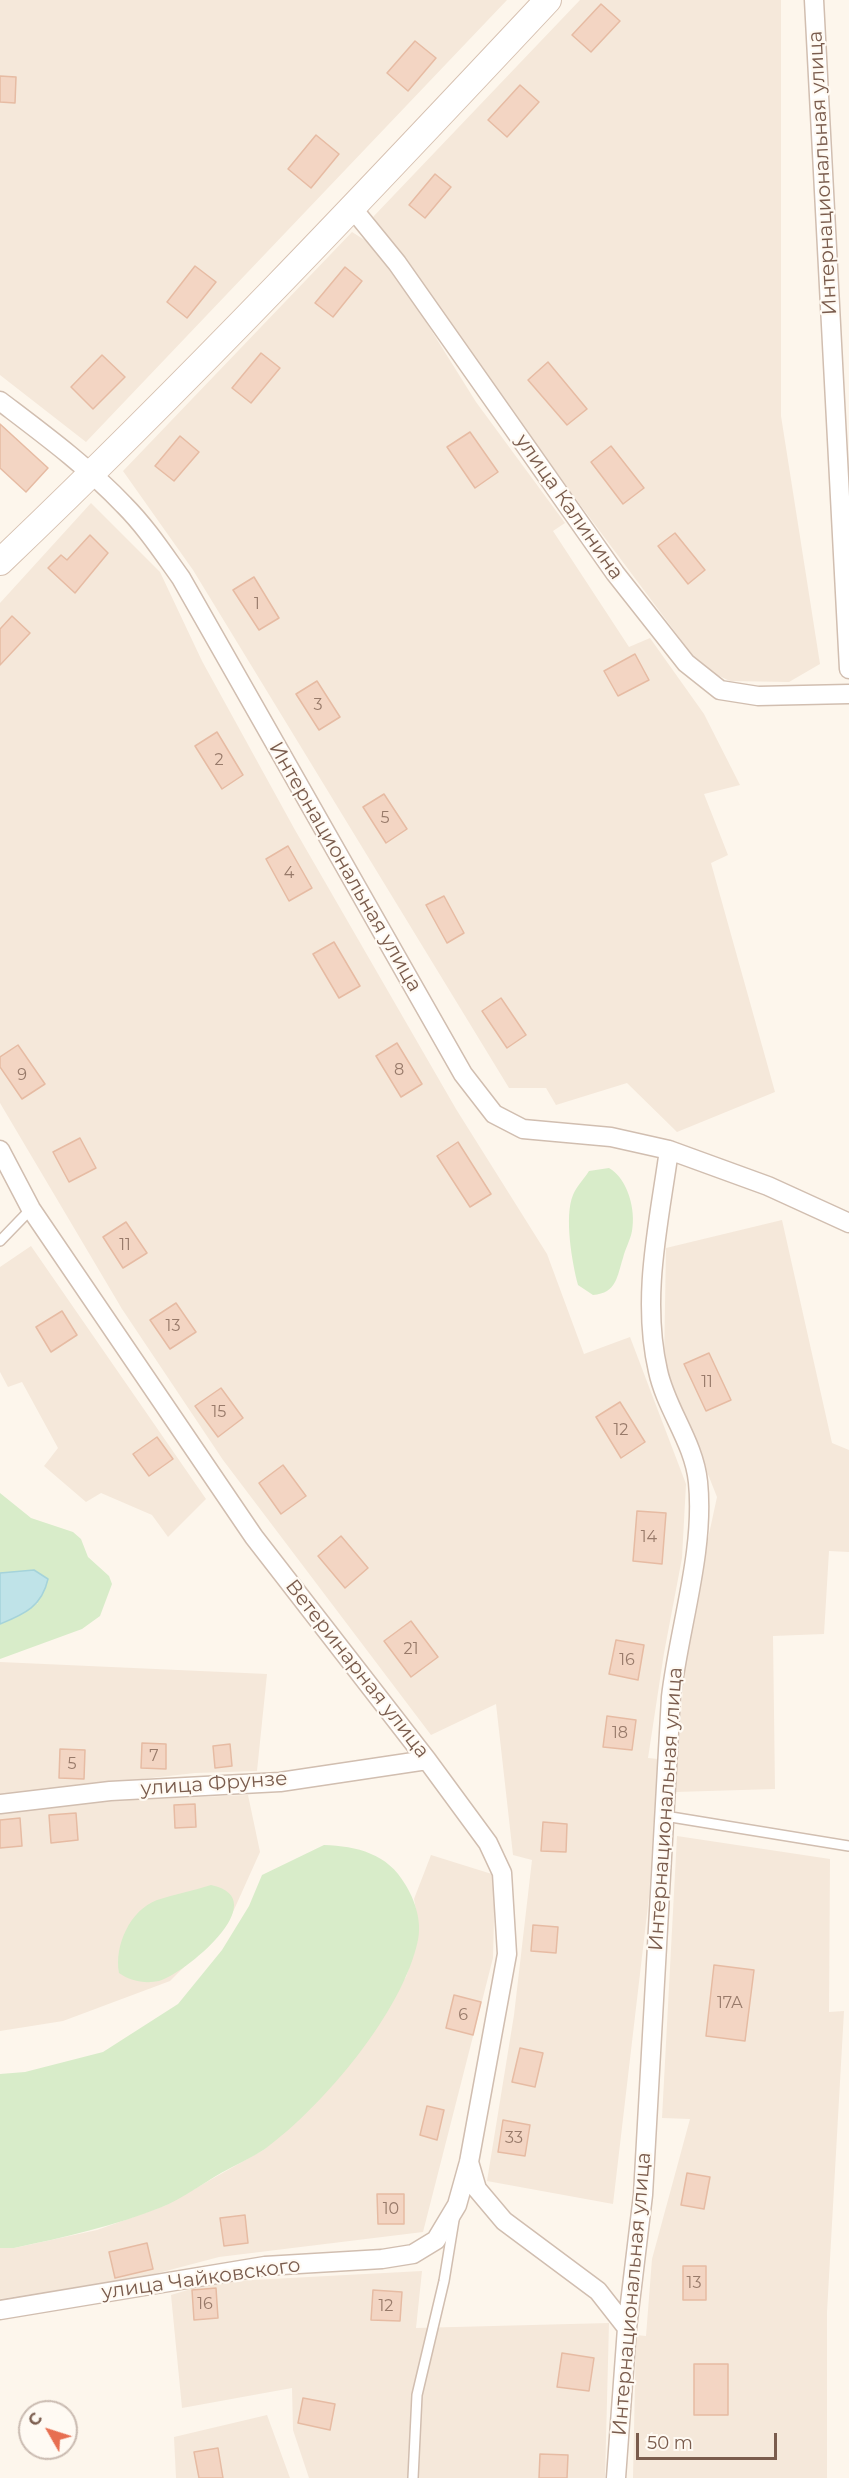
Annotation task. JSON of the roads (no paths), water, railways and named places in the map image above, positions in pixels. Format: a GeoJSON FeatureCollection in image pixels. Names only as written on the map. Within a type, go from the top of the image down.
{"type":"FeatureCollection","features":[{"type":"Feature","properties":{"kind":"street"},"geometry":{"type":"LineString","coordinates":[[0,562],[93,474],[353,208],[548,0]]}},
{"type":"Feature","properties":{"kind":"street","name":"Интернациональная улица"},"geometry":{"type":"LineString","coordinates":[[814,0],[849,669]]}},
{"type":"Feature","properties":{"kind":"street","name":"улица Калинина"},"geometry":{"type":"LineString","coordinates":[[353,208],[403,271],[615,573],[686,663],[720,690],[758,696],[849,694]]}},
{"type":"Feature","properties":{"kind":"street","name":"Интернациональная улица"},"geometry":{"type":"LineString","coordinates":[[0,401],[93,474],[151,535],[181,578],[463,1074],[494,1114],[523,1129],[611,1137],[669,1150],[768,1186],[849,1223]]}},
{"type":"Feature","properties":{"kind":"street","name":"Ветеринарная улица"},"geometry":{"type":"LineString","coordinates":[[0,1150],[32,1209],[254,1537],[427,1760],[488,1843],[502,1873],[507,1954],[469,2162],[457,2205],[436,2240]]}},
{"type":"Feature","properties":{"kind":"street","name":"Интернациональная улица"},"geometry":{"type":"LineString","coordinates":[[616,2478],[627,2328],[643,2195],[675,1662],[696,1553],[699,1511],[698,1479],[684,1434],[662,1385],[652,1346],[650,1281],[669,1150]]}},
{"type":"Feature","properties":{"kind":"street","name":"улица Фрунзе"},"geometry":{"type":"LineString","coordinates":[[0,1804],[110,1791],[280,1782],[427,1760]]}},
{"type":"Feature","properties":{"kind":"street"},"geometry":{"type":"LineString","coordinates":[[469,2162],[477,2189],[496,2213],[526,2239],[598,2291],[627,2328]]}},
{"type":"Feature","properties":{"kind":"street","name":"улица Чайковского"},"geometry":{"type":"LineString","coordinates":[[0,2310],[265,2266],[382,2259],[413,2254],[436,2240]]}},
{"type":"Feature","properties":{"kind":"lane"},"geometry":{"type":"LineString","coordinates":[[0,1241],[32,1209]]}},
{"type":"Feature","properties":{"kind":"lane"},"geometry":{"type":"LineString","coordinates":[[665,1816],[849,1846]]}},
{"type":"Feature","properties":{"kind":"lane"},"geometry":{"type":"LineString","coordinates":[[413,2478],[417,2395],[444,2281],[457,2205]]}},
{"type":"Feature","properties":{"kind":"water"},"geometry":{"type":"Polygon","coordinates":[[[34,1570],[48,1579],[41,1596],[31,1608],[0,1624],[0,1573],[34,1570]]]}}]}
